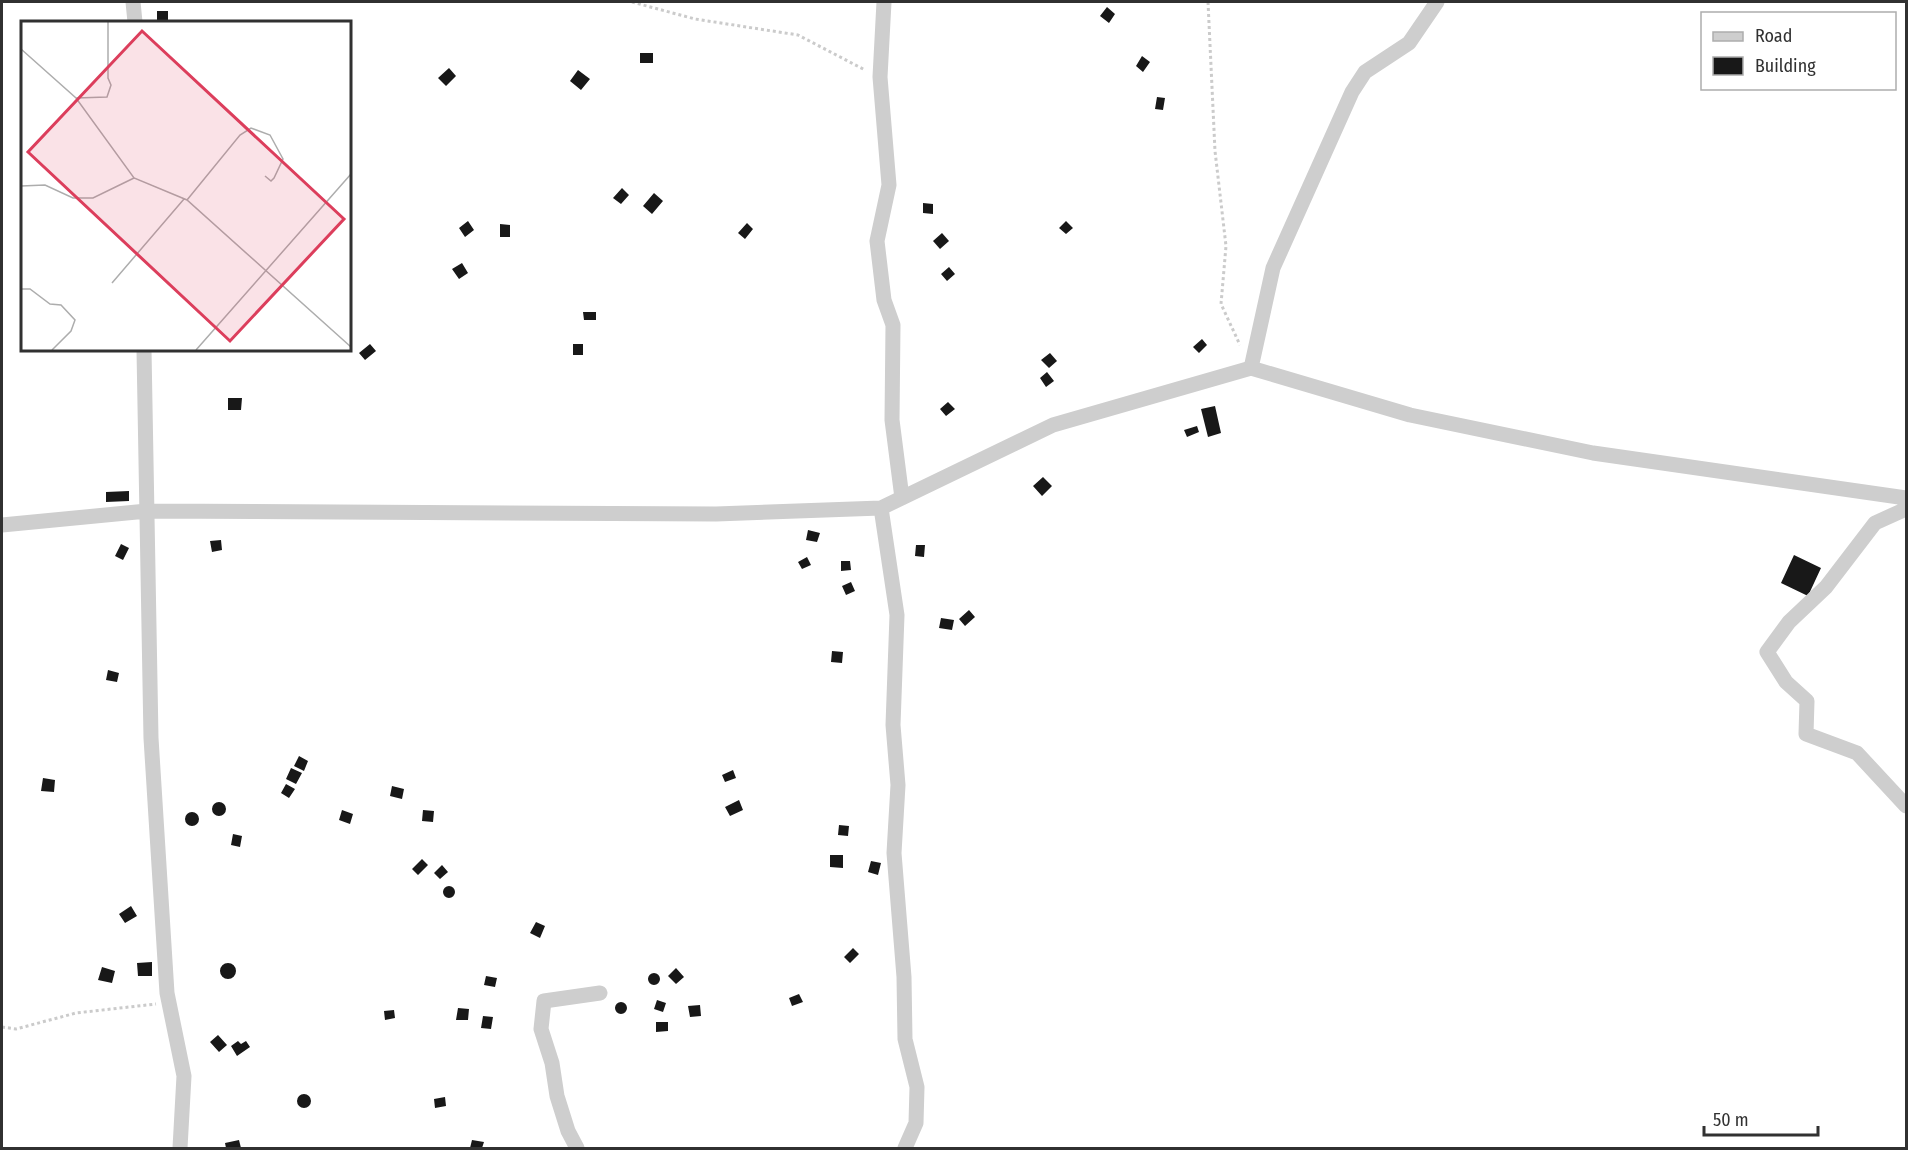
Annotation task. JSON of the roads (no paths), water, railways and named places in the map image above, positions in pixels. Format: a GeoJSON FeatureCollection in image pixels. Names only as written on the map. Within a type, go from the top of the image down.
{"type":"FeatureCollection","features":[{"type":"Feature","properties":{"kind":"street"},"geometry":{"type":"LineString","coordinates":[[133,2],[135,21]]}},
{"type":"Feature","properties":{"kind":"street"},"geometry":{"type":"LineString","coordinates":[[884,2],[880,77],[889,185],[877,241],[884,300],[893,325],[892,420],[902,498]]}},
{"type":"Feature","properties":{"kind":"street"},"geometry":{"type":"LineString","coordinates":[[1251,368],[1273,268],[1352,92],[1365,72],[1409,43],[1437,2]]}},
{"type":"Feature","properties":{"kind":"street"},"geometry":{"type":"LineString","coordinates":[[144,351],[151,738],[170,1003],[184,1077],[180,1149]]}},
{"type":"Feature","properties":{"kind":"street"},"geometry":{"type":"LineString","coordinates":[[2,525],[147,511],[716,514],[881,508],[1053,425],[1251,368],[1410,415],[1593,453],[1906,498]]}},
{"type":"Feature","properties":{"kind":"street"},"geometry":{"type":"LineString","coordinates":[[881,508],[897,615],[893,725],[898,785],[894,853],[904,976],[905,1039],[917,1087],[916,1124],[905,1149]]}},
{"type":"Feature","properties":{"kind":"street"},"geometry":{"type":"LineString","coordinates":[[1906,509],[1875,523],[1826,587],[1789,622],[1767,652],[1786,682],[1807,700],[1806,734],[1857,753],[1906,806]]}},
{"type":"Feature","properties":{"kind":"street"},"geometry":{"type":"LineString","coordinates":[[577,1149],[568,1131],[541,1029],[544,1001],[600,993]]}}]}
